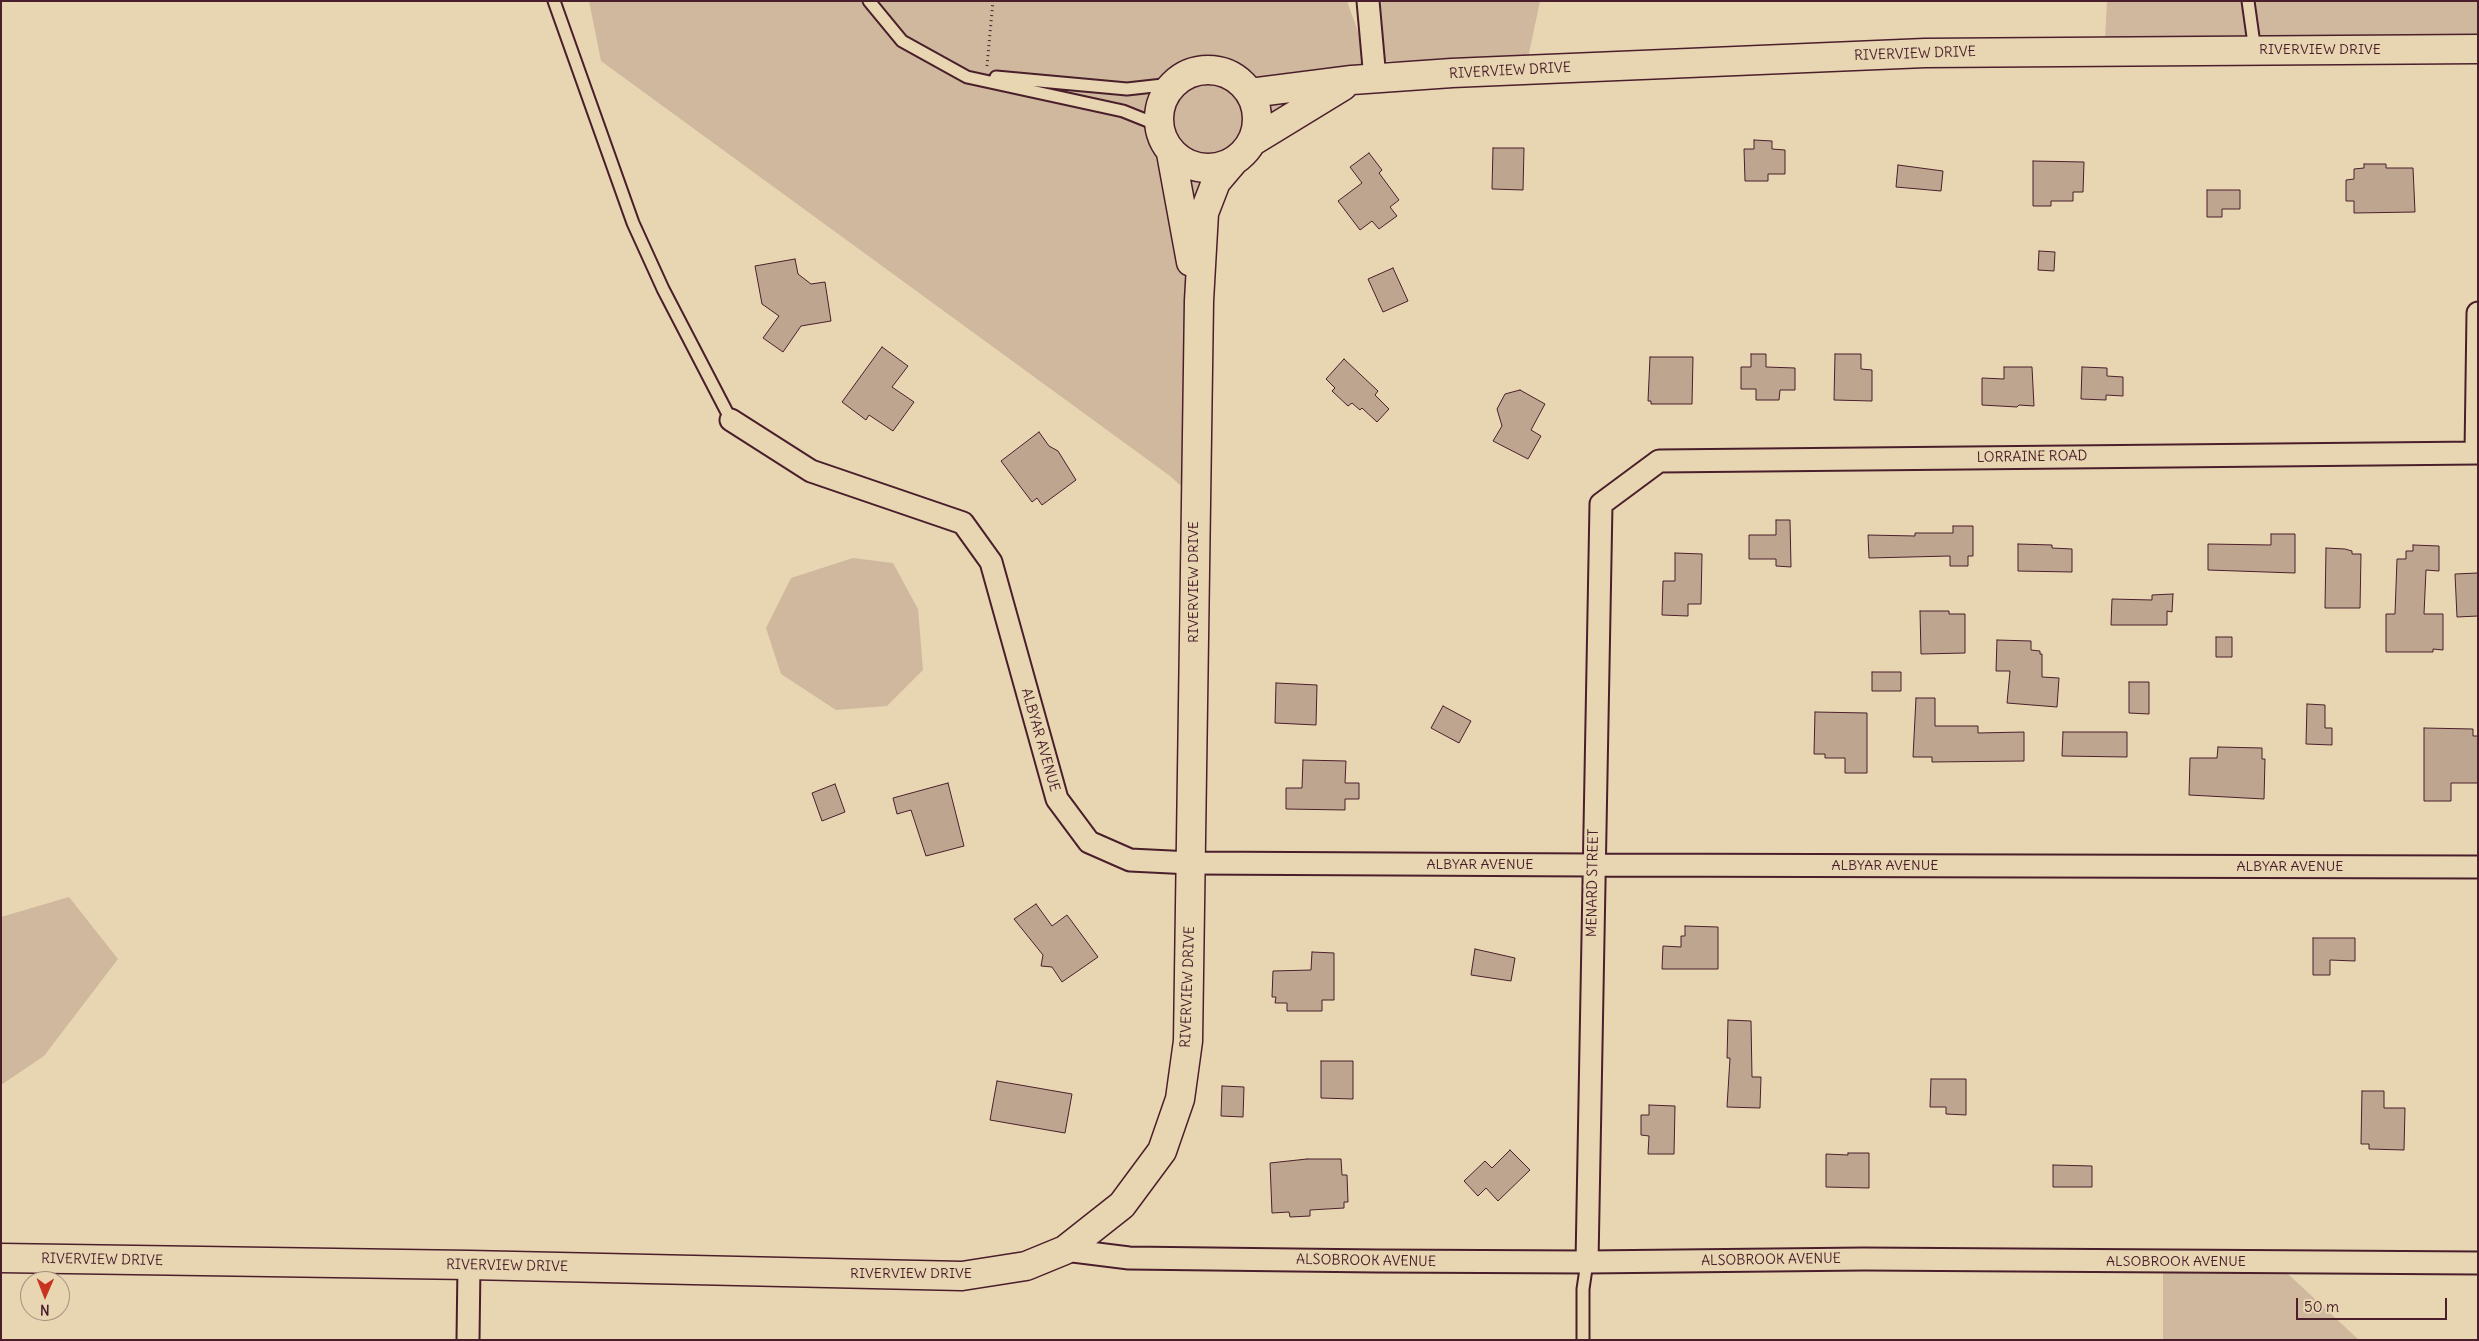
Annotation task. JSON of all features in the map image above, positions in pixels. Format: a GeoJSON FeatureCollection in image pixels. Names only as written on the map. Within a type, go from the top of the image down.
{"type":"FeatureCollection","features":[{"type":"Feature","properties":{"kind":"street"},"geometry":{"type":"LineString","coordinates":[[1364,79],[1368,1]]}},
{"type":"Feature","properties":{"kind":"street","name":"RIVERVIEW DRIVE"},"geometry":{"type":"LineString","coordinates":[[1250,93],[1364,79],[1452,73],[1925,53],[2478,49]]}},
{"type":"Feature","properties":{"kind":"street"},"geometry":{"type":"LineString","coordinates":[[1172,84],[1184,75],[1199,70],[1214,70],[1234,78],[1250,93],[1256,108],[1257,125],[1253,141]]}},
{"type":"Feature","properties":{"kind":"street","name":"RIVERVIEW DRIVE"},"geometry":{"type":"LineString","coordinates":[[1,1258],[469,1265],[962,1276],[1026,1266],[1065,1250],[1122,1205],[1162,1151],[1180,1099],[1188,1040],[1195,464],[1199,302],[1204,213],[1216,182],[1232,162],[1244,153],[1253,141],[1364,79]]}},
{"type":"Feature","properties":{"kind":"street","name":"RIVERVIEW DRIVE"},"geometry":{"type":"LineString","coordinates":[[1172,84],[1163,96],[1158,110],[1158,124],[1162,140],[1171,153],[1184,163],[1200,168],[1217,168],[1232,162]]}},
{"type":"Feature","properties":{"kind":"street","name":"RIVERVIEW DRIVE"},"geometry":{"type":"LineString","coordinates":[[1171,153],[1199,302]]}},
{"type":"Feature","properties":{"kind":"street"},"geometry":{"type":"LineString","coordinates":[[2477,453],[2478,313]]}},
{"type":"Feature","properties":{"kind":"street","name":"ALBYAR AVENUE"},"geometry":{"type":"LineString","coordinates":[[731,420],[811,471],[963,523],[991,562],[1057,799],[1089,842],[1130,860],[1191,863],[2478,867]]}},
{"type":"Feature","properties":{"kind":"street","name":"LORRAINE ROAD"},"geometry":{"type":"LineString","coordinates":[[1601,504],[1659,461],[2477,453]]}},
{"type":"Feature","properties":{"kind":"street","name":"MENARD STREET"},"geometry":{"type":"LineString","coordinates":[[1586,1262],[1601,504]]}},
{"type":"Feature","properties":{"kind":"street","name":"ALSOBROOK AVENUE"},"geometry":{"type":"LineString","coordinates":[[1065,1250],[1129,1258],[1586,1262],[1873,1259],[2478,1263]]}},
{"type":"Feature","properties":{"kind":"street"},"geometry":{"type":"LineString","coordinates":[[468,1340],[469,1265]]}},
{"type":"Feature","properties":{"kind":"lane"},"geometry":{"type":"LineString","coordinates":[[554,1],[633,223],[664,290],[731,420]]}},
{"type":"Feature","properties":{"kind":"lane"},"geometry":{"type":"LineString","coordinates":[[869,1],[902,42],[967,77],[1123,111],[1158,124]]}},
{"type":"Feature","properties":{"kind":"lane"},"geometry":{"type":"LineString","coordinates":[[2248,1],[2255,51]]}},
{"type":"Feature","properties":{"kind":"lane"},"geometry":{"type":"LineString","coordinates":[[967,77],[986,76],[1127,89],[1172,84]]}},
{"type":"Feature","properties":{"kind":"lane"},"geometry":{"type":"LineString","coordinates":[[1583,1340],[1583,1288],[1586,1262]]}},
{"type":"Feature","properties":{"kind":"path"},"geometry":{"type":"LineString","coordinates":[[986,76],[994,1]]}},
{"type":"Feature","properties":{"kind":"shaded area"},"geometry":{"type":"Polygon","coordinates":[[[589,1],[1347,1],[1375,79],[1253,141],[1216,182],[1194,498],[1170,476],[601,61],[589,1]]]}},
{"type":"Feature","properties":{"kind":"shaded area"},"geometry":{"type":"Polygon","coordinates":[[[1378,1],[1540,1],[1528,58],[1383,61],[1378,1]]]}},
{"type":"Feature","properties":{"kind":"shaded area"},"geometry":{"type":"Polygon","coordinates":[[[2107,1],[2478,1],[2478,38],[2105,40],[2107,1]]]}},
{"type":"Feature","properties":{"kind":"shaded area"},"geometry":{"type":"Polygon","coordinates":[[[853,558],[893,563],[918,609],[923,670],[887,706],[836,710],[781,674],[766,628],[791,578],[853,558]]]}},
{"type":"Feature","properties":{"kind":"shaded area"},"geometry":{"type":"Polygon","coordinates":[[[69,897],[118,959],[44,1056],[1,1085],[1,917],[69,897]]]}},
{"type":"Feature","properties":{"kind":"shaded area"},"geometry":{"type":"Polygon","coordinates":[[[2163,1273],[2288,1274],[2359,1340],[2163,1340],[2163,1273]]]}},
{"type":"Feature","properties":{"kind":"building"},"geometry":{"type":"Polygon","coordinates":[[[1754,140],[1772,141],[1772,149],[1785,150],[1785,174],[1768,174],[1768,181],[1745,181],[1744,149],[1754,149],[1754,140]]]}},
{"type":"Feature","properties":{"kind":"building"},"geometry":{"type":"Polygon","coordinates":[[[1493,148],[1524,148],[1523,190],[1492,189],[1493,148]]]}},
{"type":"Feature","properties":{"kind":"building"},"geometry":{"type":"Polygon","coordinates":[[[1369,153],[1382,170],[1379,173],[1399,200],[1390,207],[1397,216],[1379,229],[1372,221],[1360,230],[1338,201],[1362,183],[1350,167],[1369,153]]]}},
{"type":"Feature","properties":{"kind":"building"},"geometry":{"type":"Polygon","coordinates":[[[2033,161],[2084,162],[2083,192],[2073,192],[2073,201],[2051,201],[2051,206],[2033,206],[2033,161]]]}},
{"type":"Feature","properties":{"kind":"building"},"geometry":{"type":"Polygon","coordinates":[[[2364,164],[2386,164],[2386,168],[2413,168],[2415,212],[2354,213],[2354,201],[2346,201],[2346,180],[2354,179],[2354,169],[2364,168],[2364,164]]]}},
{"type":"Feature","properties":{"kind":"building"},"geometry":{"type":"Polygon","coordinates":[[[1898,165],[1943,171],[1941,191],[1896,187],[1898,165]]]}},
{"type":"Feature","properties":{"kind":"building"},"geometry":{"type":"Polygon","coordinates":[[[2207,190],[2240,190],[2240,209],[2222,209],[2222,217],[2207,217],[2207,190]]]}},
{"type":"Feature","properties":{"kind":"building"},"geometry":{"type":"Polygon","coordinates":[[[2039,251],[2055,252],[2054,271],[2038,270],[2039,251]]]}},
{"type":"Feature","properties":{"kind":"building"},"geometry":{"type":"Polygon","coordinates":[[[795,259],[798,274],[811,284],[825,282],[831,321],[801,326],[783,352],[763,338],[779,316],[762,304],[755,266],[795,259]]]}},
{"type":"Feature","properties":{"kind":"building"},"geometry":{"type":"Polygon","coordinates":[[[1393,268],[1408,301],[1383,312],[1368,279],[1393,268]]]}},
{"type":"Feature","properties":{"kind":"building"},"geometry":{"type":"Polygon","coordinates":[[[882,347],[908,366],[892,387],[914,402],[893,431],[869,415],[866,420],[842,402],[882,347]]]}},
{"type":"Feature","properties":{"kind":"building"},"geometry":{"type":"Polygon","coordinates":[[[1751,354],[1766,354],[1766,367],[1795,368],[1795,390],[1780,390],[1779,400],[1756,400],[1756,389],[1741,389],[1741,367],[1751,367],[1751,354]]]}},
{"type":"Feature","properties":{"kind":"building"},"geometry":{"type":"Polygon","coordinates":[[[1835,354],[1861,354],[1861,369],[1872,370],[1872,401],[1834,400],[1835,354]]]}},
{"type":"Feature","properties":{"kind":"building"},"geometry":{"type":"Polygon","coordinates":[[[1650,357],[1693,357],[1692,404],[1651,404],[1651,401],[1648,401],[1650,357]]]}},
{"type":"Feature","properties":{"kind":"building"},"geometry":{"type":"Polygon","coordinates":[[[1344,359],[1378,391],[1375,395],[1389,409],[1377,422],[1362,408],[1360,410],[1352,403],[1348,406],[1332,391],[1335,388],[1326,379],[1344,359]]]}},
{"type":"Feature","properties":{"kind":"building"},"geometry":{"type":"Polygon","coordinates":[[[2004,367],[2032,367],[2034,406],[1982,405],[1982,378],[2004,379],[2004,367]]]}},
{"type":"Feature","properties":{"kind":"building"},"geometry":{"type":"Polygon","coordinates":[[[2082,367],[2107,368],[2107,376],[2123,377],[2123,396],[2106,395],[2106,400],[2081,399],[2082,367]]]}},
{"type":"Feature","properties":{"kind":"building"},"geometry":{"type":"Polygon","coordinates":[[[1520,390],[1545,404],[1531,430],[1541,436],[1528,459],[1493,441],[1502,426],[1497,409],[1505,394],[1520,390]]]}},
{"type":"Feature","properties":{"kind":"building"},"geometry":{"type":"Polygon","coordinates":[[[1039,432],[1049,446],[1058,451],[1076,480],[1042,505],[1037,498],[1032,502],[1001,461],[1039,432]]]}},
{"type":"Feature","properties":{"kind":"building"},"geometry":{"type":"Polygon","coordinates":[[[1776,520],[1790,520],[1791,567],[1776,566],[1776,559],[1749,559],[1749,535],[1776,535],[1776,520]]]}},
{"type":"Feature","properties":{"kind":"building"},"geometry":{"type":"Polygon","coordinates":[[[1953,526],[1973,526],[1973,556],[1968,556],[1968,566],[1950,566],[1950,556],[1869,558],[1868,535],[1915,536],[1915,533],[1953,533],[1953,526]]]}},
{"type":"Feature","properties":{"kind":"building"},"geometry":{"type":"Polygon","coordinates":[[[2271,534],[2295,534],[2295,573],[2208,570],[2208,544],[2271,545],[2271,534]]]}},
{"type":"Feature","properties":{"kind":"building"},"geometry":{"type":"Polygon","coordinates":[[[2018,544],[2052,545],[2052,548],[2072,549],[2072,572],[2018,571],[2018,544]]]}},
{"type":"Feature","properties":{"kind":"building"},"geometry":{"type":"Polygon","coordinates":[[[2413,545],[2439,546],[2439,571],[2426,570],[2424,614],[2443,614],[2443,650],[2433,649],[2433,652],[2386,652],[2386,614],[2395,614],[2397,559],[2406,559],[2406,551],[2413,551],[2413,545]]]}},
{"type":"Feature","properties":{"kind":"building"},"geometry":{"type":"Polygon","coordinates":[[[2326,548],[2345,549],[2352,551],[2352,554],[2361,554],[2360,608],[2325,608],[2326,548]]]}},
{"type":"Feature","properties":{"kind":"building"},"geometry":{"type":"Polygon","coordinates":[[[1675,553],[1702,554],[1701,604],[1688,604],[1688,616],[1662,615],[1663,581],[1675,581],[1675,553]]]}},
{"type":"Feature","properties":{"kind":"building"},"geometry":{"type":"Polygon","coordinates":[[[2478,573],[2478,616],[2457,617],[2455,574],[2478,573]]]}},
{"type":"Feature","properties":{"kind":"building"},"geometry":{"type":"Polygon","coordinates":[[[2173,594],[2172,612],[2167,611],[2167,625],[2111,625],[2112,599],[2152,600],[2152,595],[2173,594]]]}},
{"type":"Feature","properties":{"kind":"building"},"geometry":{"type":"Polygon","coordinates":[[[1920,611],[1949,611],[1949,614],[1965,614],[1965,653],[1921,654],[1920,611]]]}},
{"type":"Feature","properties":{"kind":"building"},"geometry":{"type":"Polygon","coordinates":[[[2216,637],[2232,637],[2232,657],[2216,657],[2216,637]]]}},
{"type":"Feature","properties":{"kind":"building"},"geometry":{"type":"Polygon","coordinates":[[[1997,640],[2031,641],[2031,650],[2040,651],[2040,654],[2042,654],[2042,677],[2059,678],[2057,707],[2007,703],[2010,671],[1996,671],[1997,640]]]}},
{"type":"Feature","properties":{"kind":"building"},"geometry":{"type":"Polygon","coordinates":[[[1872,672],[1901,672],[1901,691],[1872,691],[1872,672]]]}},
{"type":"Feature","properties":{"kind":"building"},"geometry":{"type":"Polygon","coordinates":[[[2129,682],[2149,682],[2149,714],[2129,713],[2129,682]]]}},
{"type":"Feature","properties":{"kind":"building"},"geometry":{"type":"Polygon","coordinates":[[[1276,683],[1317,685],[1316,725],[1275,723],[1276,683]]]}},
{"type":"Feature","properties":{"kind":"building"},"geometry":{"type":"Polygon","coordinates":[[[1916,698],[1935,698],[1935,726],[1978,726],[1978,733],[2024,732],[2024,761],[1932,762],[1932,757],[1913,757],[1916,698]]]}},
{"type":"Feature","properties":{"kind":"building"},"geometry":{"type":"Polygon","coordinates":[[[2307,704],[2325,705],[2325,728],[2332,728],[2332,745],[2306,744],[2307,704]]]}},
{"type":"Feature","properties":{"kind":"building"},"geometry":{"type":"Polygon","coordinates":[[[1443,706],[1471,721],[1459,743],[1431,728],[1443,706]]]}},
{"type":"Feature","properties":{"kind":"building"},"geometry":{"type":"Polygon","coordinates":[[[1815,712],[1867,713],[1867,773],[1845,773],[1845,758],[1825,758],[1825,754],[1814,754],[1815,712]]]}},
{"type":"Feature","properties":{"kind":"building"},"geometry":{"type":"Polygon","coordinates":[[[2424,728],[2473,729],[2473,736],[2478,736],[2478,783],[2451,783],[2451,801],[2424,801],[2424,728]]]}},
{"type":"Feature","properties":{"kind":"building"},"geometry":{"type":"Polygon","coordinates":[[[2063,732],[2127,732],[2127,757],[2062,756],[2063,732]]]}},
{"type":"Feature","properties":{"kind":"building"},"geometry":{"type":"Polygon","coordinates":[[[2218,747],[2262,748],[2262,759],[2265,759],[2264,799],[2189,795],[2190,758],[2217,758],[2218,747]]]}},
{"type":"Feature","properties":{"kind":"building"},"geometry":{"type":"Polygon","coordinates":[[[1303,760],[1346,761],[1345,783],[1359,783],[1359,799],[1345,799],[1345,810],[1286,809],[1286,788],[1302,788],[1303,760]]]}},
{"type":"Feature","properties":{"kind":"building"},"geometry":{"type":"Polygon","coordinates":[[[948,783],[964,846],[926,856],[911,810],[897,814],[893,798],[948,783]]]}},
{"type":"Feature","properties":{"kind":"building"},"geometry":{"type":"Polygon","coordinates":[[[835,784],[845,812],[822,821],[812,793],[835,784]]]}},
{"type":"Feature","properties":{"kind":"building"},"geometry":{"type":"Polygon","coordinates":[[[1036,904],[1052,926],[1067,915],[1098,957],[1062,982],[1052,967],[1041,966],[1043,955],[1014,919],[1036,904]]]}},
{"type":"Feature","properties":{"kind":"building"},"geometry":{"type":"Polygon","coordinates":[[[1685,926],[1718,927],[1718,969],[1662,969],[1663,946],[1681,947],[1681,936],[1685,936],[1685,926]]]}},
{"type":"Feature","properties":{"kind":"building"},"geometry":{"type":"Polygon","coordinates":[[[2313,938],[2355,938],[2355,961],[2330,960],[2330,975],[2313,975],[2313,938]]]}},
{"type":"Feature","properties":{"kind":"building"},"geometry":{"type":"Polygon","coordinates":[[[1475,949],[1515,958],[1511,981],[1471,975],[1475,949]]]}},
{"type":"Feature","properties":{"kind":"building"},"geometry":{"type":"Polygon","coordinates":[[[1312,952],[1334,953],[1334,1000],[1322,1000],[1322,1011],[1287,1011],[1287,1003],[1275,1003],[1276,997],[1272,997],[1273,971],[1311,970],[1312,952]]]}},
{"type":"Feature","properties":{"kind":"building"},"geometry":{"type":"Polygon","coordinates":[[[1728,1020],[1751,1021],[1752,1077],[1761,1077],[1760,1108],[1727,1107],[1730,1058],[1727,1058],[1728,1020]]]}},
{"type":"Feature","properties":{"kind":"building"},"geometry":{"type":"Polygon","coordinates":[[[1321,1061],[1353,1061],[1353,1099],[1321,1098],[1321,1061]]]}},
{"type":"Feature","properties":{"kind":"building"},"geometry":{"type":"Polygon","coordinates":[[[1931,1079],[1966,1079],[1966,1115],[1946,1114],[1946,1107],[1930,1107],[1931,1079]]]}},
{"type":"Feature","properties":{"kind":"building"},"geometry":{"type":"Polygon","coordinates":[[[997,1081],[1072,1094],[1065,1133],[990,1120],[997,1081]]]}},
{"type":"Feature","properties":{"kind":"building"},"geometry":{"type":"Polygon","coordinates":[[[1222,1086],[1244,1087],[1243,1117],[1221,1116],[1222,1086]]]}},
{"type":"Feature","properties":{"kind":"building"},"geometry":{"type":"Polygon","coordinates":[[[2362,1091],[2384,1091],[2384,1108],[2405,1108],[2404,1150],[2369,1149],[2369,1144],[2361,1144],[2362,1091]]]}},
{"type":"Feature","properties":{"kind":"building"},"geometry":{"type":"Polygon","coordinates":[[[1649,1105],[1675,1106],[1674,1154],[1648,1154],[1649,1136],[1641,1135],[1641,1115],[1649,1115],[1649,1105]]]}},
{"type":"Feature","properties":{"kind":"building"},"geometry":{"type":"Polygon","coordinates":[[[1510,1150],[1530,1170],[1498,1201],[1486,1188],[1478,1196],[1464,1181],[1485,1161],[1492,1168],[1510,1150]]]}},
{"type":"Feature","properties":{"kind":"building"},"geometry":{"type":"Polygon","coordinates":[[[1848,1153],[1869,1153],[1869,1188],[1826,1187],[1826,1154],[1848,1155],[1848,1153]]]}},
{"type":"Feature","properties":{"kind":"building"},"geometry":{"type":"Polygon","coordinates":[[[1307,1159],[1341,1159],[1342,1175],[1347,1175],[1348,1202],[1344,1202],[1344,1208],[1310,1210],[1310,1216],[1290,1217],[1289,1212],[1272,1213],[1270,1163],[1307,1159]]]}},
{"type":"Feature","properties":{"kind":"building"},"geometry":{"type":"Polygon","coordinates":[[[2053,1165],[2092,1166],[2092,1187],[2053,1187],[2053,1165]]]}}]}
